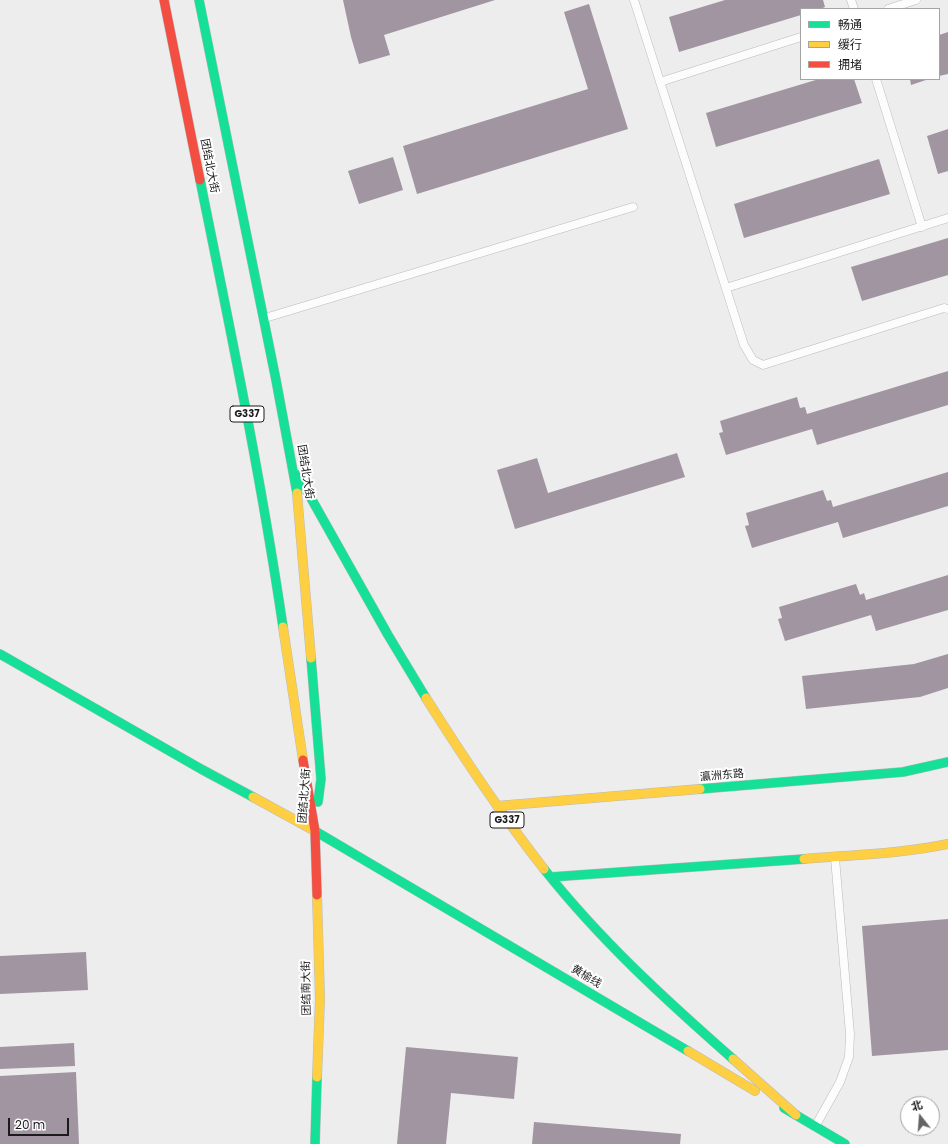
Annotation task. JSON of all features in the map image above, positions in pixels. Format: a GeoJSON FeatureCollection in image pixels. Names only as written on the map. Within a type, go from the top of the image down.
{"type":"FeatureCollection","features":[{"type":"Feature","properties":{"kind":"main road","name":"团结北大街"},"geometry":{"type":"LineString","coordinates":[[164,0],[242,385],[275,574],[298,733],[315,831]]}},
{"type":"Feature","properties":{"kind":"main road","name":"团结北大街"},"geometry":{"type":"LineString","coordinates":[[199,0],[296,484],[321,779],[315,831]]}},
{"type":"Feature","properties":{"kind":"main road","name":"G337"},"geometry":{"type":"LineString","coordinates":[[292,466],[401,658],[476,775],[516,834],[551,877],[618,953],[796,1115]]}},
{"type":"Feature","properties":{"kind":"main road","name":"黄榆线"},"geometry":{"type":"LineString","coordinates":[[0,654],[201,769],[315,831],[845,1144]]}},
{"type":"Feature","properties":{"kind":"main road","name":"瀛洲东路"},"geometry":{"type":"LineString","coordinates":[[497,806],[854,777],[903,772],[948,762]]}},
{"type":"Feature","properties":{"kind":"main road","name":"团结南大街"},"geometry":{"type":"LineString","coordinates":[[315,831],[320,1000],[315,1144]]}},
{"type":"Feature","properties":{"kind":"main road"},"geometry":{"type":"LineString","coordinates":[[551,877],[835,857],[916,850],[948,844]]}},
{"type":"Feature","properties":{"kind":"lane"},"geometry":{"type":"LineString","coordinates":[[634,0],[744,345],[753,360],[763,365],[937,310],[944,308],[948,309]]}},
{"type":"Feature","properties":{"kind":"lane"},"geometry":{"type":"LineString","coordinates":[[891,8],[916,0]]}},
{"type":"Feature","properties":{"kind":"lane"},"geometry":{"type":"LineString","coordinates":[[660,82],[800,37]]}},
{"type":"Feature","properties":{"kind":"lane"},"geometry":{"type":"LineString","coordinates":[[876,80],[922,227]]}},
{"type":"Feature","properties":{"kind":"lane"},"geometry":{"type":"LineString","coordinates":[[264,319],[633,207]]}},
{"type":"Feature","properties":{"kind":"lane"},"geometry":{"type":"LineString","coordinates":[[726,288],[948,218]]}},
{"type":"Feature","properties":{"kind":"lane"},"geometry":{"type":"LineString","coordinates":[[815,1126],[840,1082],[849,1057],[850,1034],[835,857]]}},
{"type":"Feature","properties":{"kind":"building"},"geometry":{"type":"Polygon","coordinates":[[[343,0],[495,0],[384,35],[390,55],[359,64],[351,37],[343,0]]]}},
{"type":"Feature","properties":{"kind":"building"},"geometry":{"type":"Polygon","coordinates":[[[725,0],[823,0],[825,7],[800,8],[800,15],[679,52],[669,17],[725,0]]]}},
{"type":"Feature","properties":{"kind":"building"},"geometry":{"type":"Polygon","coordinates":[[[589,4],[628,129],[417,194],[403,146],[588,89],[564,12],[589,4]]]}},
{"type":"Feature","properties":{"kind":"building"},"geometry":{"type":"Polygon","coordinates":[[[948,32],[948,74],[940,76],[940,35],[948,32]]]}},
{"type":"Feature","properties":{"kind":"building"},"geometry":{"type":"Polygon","coordinates":[[[816,80],[854,80],[862,103],[716,147],[706,113],[816,80]]]}},
{"type":"Feature","properties":{"kind":"building"},"geometry":{"type":"Polygon","coordinates":[[[910,80],[926,80],[911,85],[910,80]]]}},
{"type":"Feature","properties":{"kind":"building"},"geometry":{"type":"Polygon","coordinates":[[[948,129],[948,171],[938,174],[927,136],[948,129]]]}},
{"type":"Feature","properties":{"kind":"building"},"geometry":{"type":"Polygon","coordinates":[[[393,157],[403,190],[359,204],[348,171],[393,157]]]}},
{"type":"Feature","properties":{"kind":"building"},"geometry":{"type":"Polygon","coordinates":[[[879,159],[890,194],[744,238],[734,204],[879,159]]]}},
{"type":"Feature","properties":{"kind":"building"},"geometry":{"type":"Polygon","coordinates":[[[948,238],[948,275],[862,301],[851,267],[948,238]]]}},
{"type":"Feature","properties":{"kind":"building"},"geometry":{"type":"Polygon","coordinates":[[[948,371],[948,405],[817,445],[812,429],[726,455],[719,433],[723,432],[720,421],[797,397],[800,408],[805,407],[807,414],[948,371]]]}},
{"type":"Feature","properties":{"kind":"building"},"geometry":{"type":"Polygon","coordinates":[[[677,453],[685,477],[515,529],[497,470],[537,458],[548,493],[677,453]]]}},
{"type":"Feature","properties":{"kind":"building"},"geometry":{"type":"Polygon","coordinates":[[[948,472],[948,506],[843,538],[838,522],[752,548],[745,526],[749,525],[746,513],[823,490],[827,501],[831,500],[833,507],[948,472]]]}},
{"type":"Feature","properties":{"kind":"building"},"geometry":{"type":"Polygon","coordinates":[[[948,575],[948,610],[876,631],[871,615],[785,641],[778,619],[782,618],[779,607],[856,584],[860,595],[864,593],[866,600],[948,575]]]}},
{"type":"Feature","properties":{"kind":"building"},"geometry":{"type":"Polygon","coordinates":[[[948,654],[948,688],[920,697],[806,709],[802,676],[914,664],[948,654]]]}},
{"type":"Feature","properties":{"kind":"building"},"geometry":{"type":"Polygon","coordinates":[[[948,919],[948,1050],[872,1056],[862,926],[948,919]]]}},
{"type":"Feature","properties":{"kind":"building"},"geometry":{"type":"Polygon","coordinates":[[[86,952],[88,990],[0,994],[0,956],[86,952]]]}},
{"type":"Feature","properties":{"kind":"building"},"geometry":{"type":"Polygon","coordinates":[[[74,1043],[75,1066],[0,1069],[0,1047],[74,1043]]]}},
{"type":"Feature","properties":{"kind":"building"},"geometry":{"type":"Polygon","coordinates":[[[406,1047],[518,1057],[514,1099],[451,1093],[446,1144],[397,1144],[406,1047]]]}},
{"type":"Feature","properties":{"kind":"building"},"geometry":{"type":"Polygon","coordinates":[[[76,1072],[79,1144],[0,1144],[0,1076],[76,1072]]]}},
{"type":"Feature","properties":{"kind":"building"},"geometry":{"type":"Polygon","coordinates":[[[534,1122],[681,1134],[680,1144],[532,1144],[534,1122]]]}},
{"type":"Feature","properties":{"kind":"traffic: fast"},"geometry":{"type":"LineString","coordinates":[[199,0],[276,380],[297,493]]}},
{"type":"Feature","properties":{"kind":"traffic: fast"},"geometry":{"type":"LineString","coordinates":[[200,180],[255,459],[283,627]]}},
{"type":"Feature","properties":{"kind":"traffic: fast"},"geometry":{"type":"LineString","coordinates":[[298,475],[388,635],[426,698]]}},
{"type":"Feature","properties":{"kind":"traffic: fast"},"geometry":{"type":"LineString","coordinates":[[0,654],[201,769],[253,797]]}},
{"type":"Feature","properties":{"kind":"traffic: fast"},"geometry":{"type":"LineString","coordinates":[[311,658],[321,779],[318,802]]}},
{"type":"Feature","properties":{"kind":"traffic: fast"},"geometry":{"type":"LineString","coordinates":[[700,789],[903,772],[948,762]]}},
{"type":"Feature","properties":{"kind":"traffic: fast"},"geometry":{"type":"LineString","coordinates":[[315,831],[688,1051]]}},
{"type":"Feature","properties":{"kind":"traffic: fast"},"geometry":{"type":"LineString","coordinates":[[551,877],[804,859]]}},
{"type":"Feature","properties":{"kind":"traffic: fast"},"geometry":{"type":"LineString","coordinates":[[544,869],[565,895],[611,945],[659,992],[733,1059]]}},
{"type":"Feature","properties":{"kind":"traffic: fast"},"geometry":{"type":"LineString","coordinates":[[315,1144],[317,1077]]}},
{"type":"Feature","properties":{"kind":"traffic: fast"},"geometry":{"type":"LineString","coordinates":[[784,1108],[845,1144]]}},
{"type":"Feature","properties":{"kind":"traffic: slow"},"geometry":{"type":"LineString","coordinates":[[297,493],[311,658]]}},
{"type":"Feature","properties":{"kind":"traffic: slow"},"geometry":{"type":"LineString","coordinates":[[283,627],[303,760]]}},
{"type":"Feature","properties":{"kind":"traffic: slow"},"geometry":{"type":"LineString","coordinates":[[426,698],[483,785],[544,869]]}},
{"type":"Feature","properties":{"kind":"traffic: slow"},"geometry":{"type":"LineString","coordinates":[[497,806],[700,789]]}},
{"type":"Feature","properties":{"kind":"traffic: slow"},"geometry":{"type":"LineString","coordinates":[[253,797],[315,831]]}},
{"type":"Feature","properties":{"kind":"traffic: slow"},"geometry":{"type":"LineString","coordinates":[[804,859],[894,852],[948,844]]}},
{"type":"Feature","properties":{"kind":"traffic: slow"},"geometry":{"type":"LineString","coordinates":[[317,895],[320,999],[317,1077]]}},
{"type":"Feature","properties":{"kind":"traffic: slow"},"geometry":{"type":"LineString","coordinates":[[688,1051],[755,1091]]}},
{"type":"Feature","properties":{"kind":"traffic: slow"},"geometry":{"type":"LineString","coordinates":[[733,1059],[796,1115]]}},
{"type":"Feature","properties":{"kind":"traffic: jam"},"geometry":{"type":"LineString","coordinates":[[164,0],[200,180]]}},
{"type":"Feature","properties":{"kind":"traffic: jam"},"geometry":{"type":"LineString","coordinates":[[303,760],[315,831],[317,895]]}}]}
